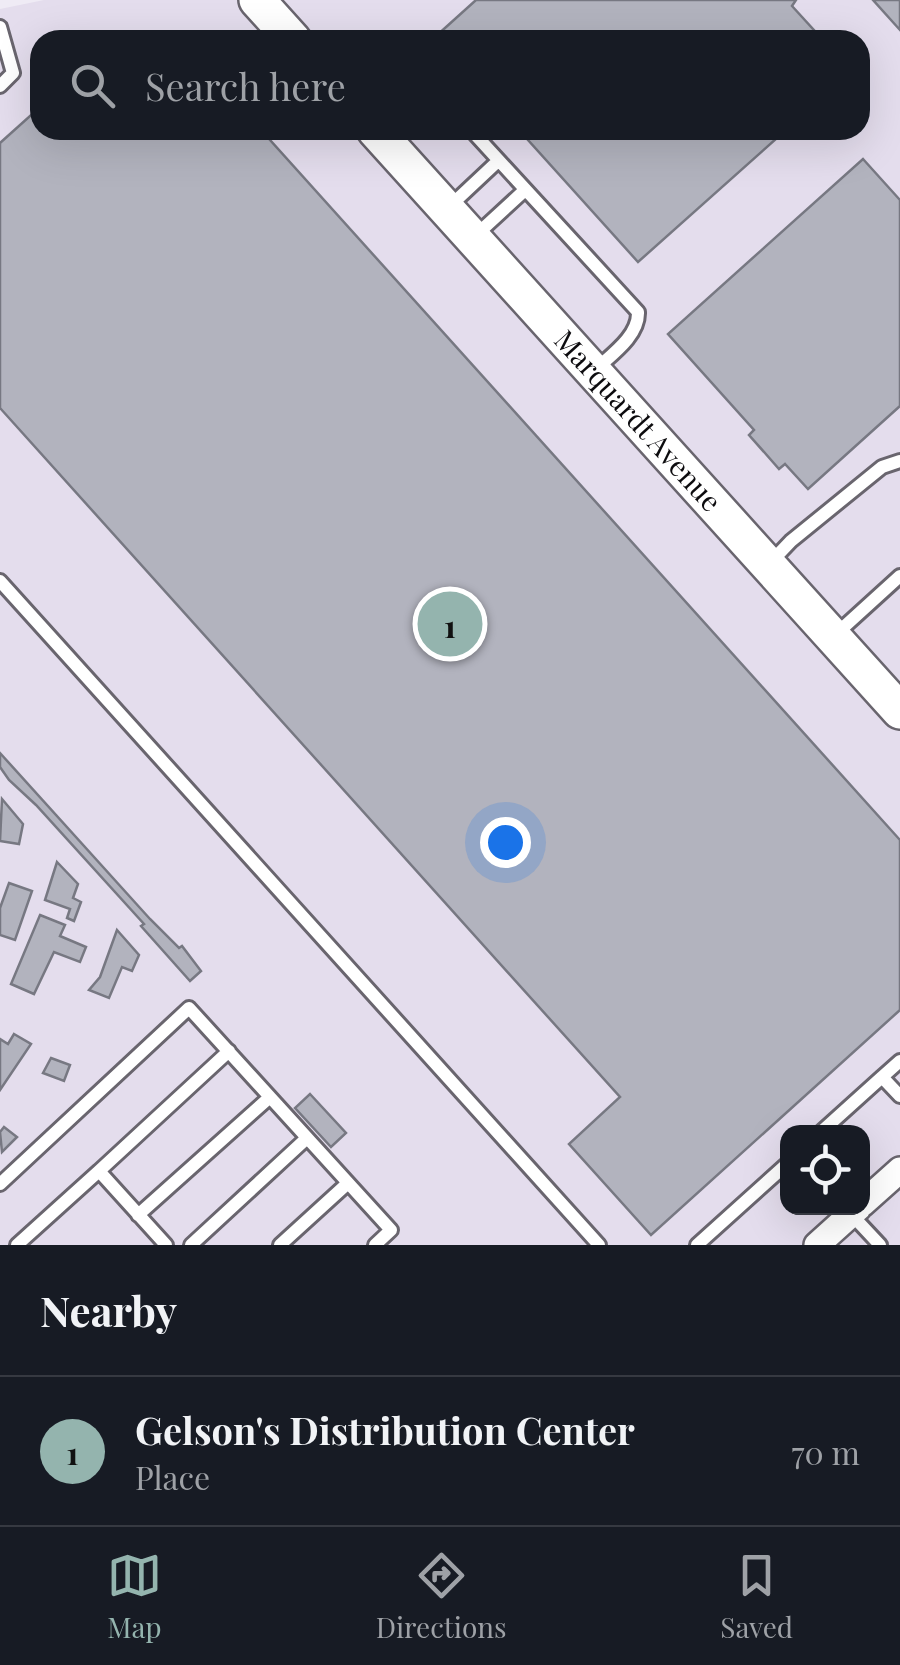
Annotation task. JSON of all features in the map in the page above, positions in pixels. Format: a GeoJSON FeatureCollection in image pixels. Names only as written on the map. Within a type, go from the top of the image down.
{"type":"FeatureCollection","features":[{"type":"Feature","properties":{"kind":"street"},"geometry":{"type":"LineString","coordinates":[[257,0],[284,30]]}},
{"type":"Feature","properties":{"kind":"street","name":"Marquardt Avenue"},"geometry":{"type":"LineString","coordinates":[[383,140],[900,711]]}},
{"type":"Feature","properties":{"kind":"street"},"geometry":{"type":"LineString","coordinates":[[870,1197],[900,1170]]}},
{"type":"Feature","properties":{"kind":"street"},"geometry":{"type":"LineString","coordinates":[[817,1245],[850,1215]]}},
{"type":"Feature","properties":{"kind":"lane"},"geometry":{"type":"LineString","coordinates":[[0,26],[14,73],[0,86]]}},
{"type":"Feature","properties":{"kind":"lane"},"geometry":{"type":"LineString","coordinates":[[480,140],[638,312],[634,330],[593,372]]}},
{"type":"Feature","properties":{"kind":"lane"},"geometry":{"type":"LineString","coordinates":[[446,209],[498,161]]}},
{"type":"Feature","properties":{"kind":"lane"},"geometry":{"type":"LineString","coordinates":[[472,238],[525,190]]}},
{"type":"Feature","properties":{"kind":"lane"},"geometry":{"type":"LineString","coordinates":[[768,565],[791,541],[882,468],[900,461]]}},
{"type":"Feature","properties":{"kind":"lane"},"geometry":{"type":"LineString","coordinates":[[833,637],[900,576]]}},
{"type":"Feature","properties":{"kind":"lane"},"geometry":{"type":"LineString","coordinates":[[0,581],[599,1245]]}},
{"type":"Feature","properties":{"kind":"lane"},"geometry":{"type":"LineString","coordinates":[[0,1184],[190,1008],[391,1230],[396,1245]]}},
{"type":"Feature","properties":{"kind":"lane"},"geometry":{"type":"LineString","coordinates":[[17,1245],[229,1051]]}},
{"type":"Feature","properties":{"kind":"lane"},"geometry":{"type":"LineString","coordinates":[[829,1125],[900,1061]]}},
{"type":"Feature","properties":{"kind":"lane"},"geometry":{"type":"LineString","coordinates":[[882,1077],[900,1096]]}},
{"type":"Feature","properties":{"kind":"lane"},"geometry":{"type":"LineString","coordinates":[[138,1215],[270,1097]]}},
{"type":"Feature","properties":{"kind":"lane"},"geometry":{"type":"LineString","coordinates":[[192,1245],[307,1138]]}},
{"type":"Feature","properties":{"kind":"lane"},"geometry":{"type":"LineString","coordinates":[[697,1245],[780,1170]]}},
{"type":"Feature","properties":{"kind":"lane"},"geometry":{"type":"LineString","coordinates":[[99,1171],[166,1245]]}},
{"type":"Feature","properties":{"kind":"lane"},"geometry":{"type":"LineString","coordinates":[[280,1245],[348,1183]]}},
{"type":"Feature","properties":{"kind":"lane"},"geometry":{"type":"LineString","coordinates":[[862,1215],[880,1245]]}},
{"type":"Feature","properties":{"kind":"lane"},"geometry":{"type":"LineString","coordinates":[[374,1245],[391,1230]]}},
{"type":"Feature","properties":{"kind":"shaded area"},"geometry":{"type":"Polygon","coordinates":[[[44,0],[900,0],[900,1245],[0,1245],[0,9],[44,0]]]}},
{"type":"Feature","properties":{"kind":"building"},"geometry":{"type":"Polygon","coordinates":[[[476,0],[796,0],[792,6],[814,30],[443,30],[476,0]]]}},
{"type":"Feature","properties":{"kind":"building"},"geometry":{"type":"Polygon","coordinates":[[[873,0],[900,0],[900,30],[873,0]]]}},
{"type":"Feature","properties":{"kind":"building"},"geometry":{"type":"Polygon","coordinates":[[[30,116],[30,140],[270,140],[900,840],[900,1010],[651,1235],[569,1144],[620,1097],[0,408],[0,143],[30,116]]]}},
{"type":"Feature","properties":{"kind":"building"},"geometry":{"type":"Polygon","coordinates":[[[528,140],[775,140],[638,262],[528,140]]]}},
{"type":"Feature","properties":{"kind":"building"},"geometry":{"type":"Polygon","coordinates":[[[863,159],[900,200],[900,406],[808,489],[785,464],[779,469],[749,435],[754,430],[668,334],[863,159]]]}},
{"type":"Feature","properties":{"kind":"building"},"geometry":{"type":"Polygon","coordinates":[[[0,753],[150,919],[179,948],[182,946],[201,971],[190,981],[141,926],[144,924],[9,780],[0,767],[0,753]]]}},
{"type":"Feature","properties":{"kind":"building"},"geometry":{"type":"Polygon","coordinates":[[[2,799],[23,824],[19,844],[0,841],[2,799]]]}},
{"type":"Feature","properties":{"kind":"building"},"geometry":{"type":"Polygon","coordinates":[[[57,862],[78,884],[73,898],[81,902],[74,921],[67,918],[70,909],[45,900],[57,862]]]}},
{"type":"Feature","properties":{"kind":"building"},"geometry":{"type":"Polygon","coordinates":[[[9,883],[32,891],[15,940],[0,935],[0,908],[9,883]]]}},
{"type":"Feature","properties":{"kind":"building"},"geometry":{"type":"Polygon","coordinates":[[[40,915],[65,925],[60,936],[86,947],[80,962],[54,952],[34,994],[11,984],[40,915]]]}},
{"type":"Feature","properties":{"kind":"building"},"geometry":{"type":"Polygon","coordinates":[[[117,930],[139,955],[132,971],[122,967],[109,998],[89,990],[100,977],[117,930]]]}},
{"type":"Feature","properties":{"kind":"building"},"geometry":{"type":"Polygon","coordinates":[[[14,1034],[31,1044],[0,1090],[0,1039],[8,1044],[14,1034]]]}},
{"type":"Feature","properties":{"kind":"building"},"geometry":{"type":"Polygon","coordinates":[[[51,1058],[70,1065],[64,1081],[43,1073],[51,1058]]]}},
{"type":"Feature","properties":{"kind":"building"},"geometry":{"type":"Polygon","coordinates":[[[310,1094],[346,1133],[331,1147],[295,1108],[310,1094]]]}},
{"type":"Feature","properties":{"kind":"building"},"geometry":{"type":"Polygon","coordinates":[[[4,1127],[17,1137],[2,1152],[0,1132],[4,1127]]]}},
{"type":"Feature","properties":{"kind":"place","name":"Gelson's Distribution Center"},"geometry":{"type":"Point","coordinates":[450,624]}}]}
